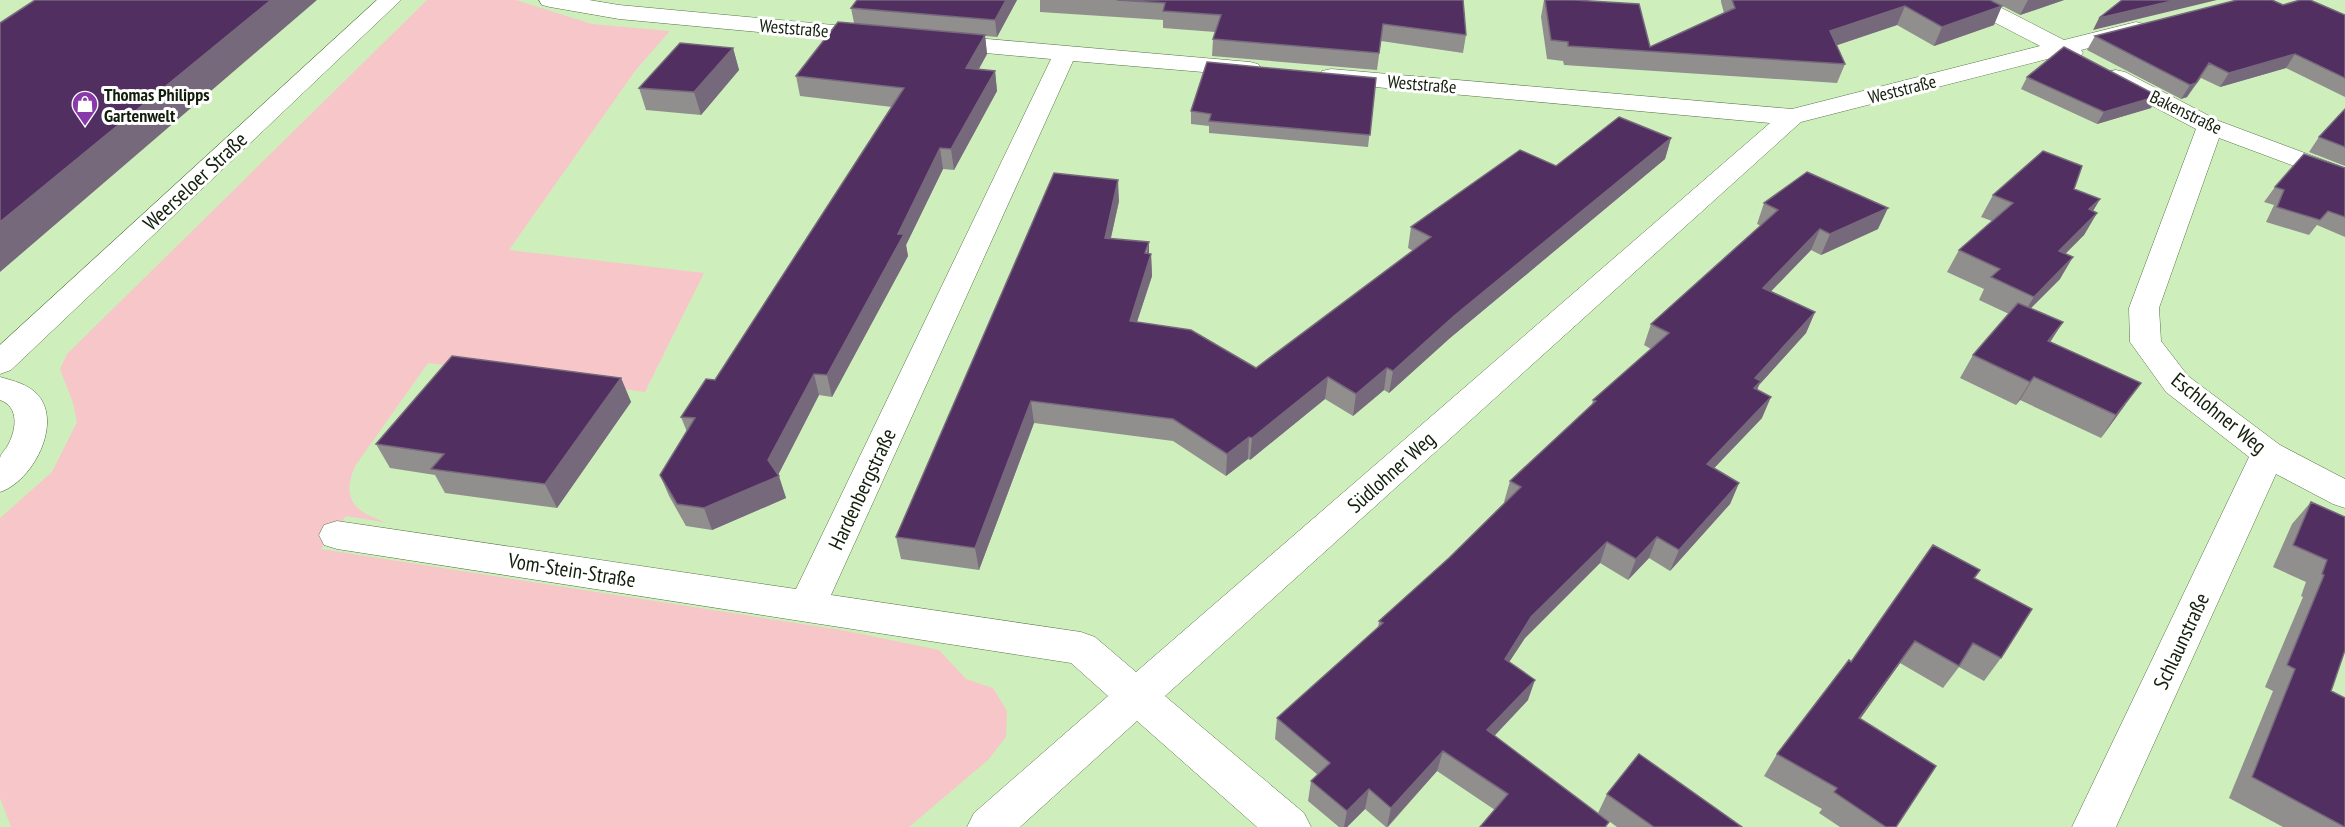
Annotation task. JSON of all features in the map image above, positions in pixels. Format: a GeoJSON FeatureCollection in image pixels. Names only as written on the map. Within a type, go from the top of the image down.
{"type":"FeatureCollection","features":[{"type":"Feature","properties":{"kind":"street","name":"Weerseloer Straße"},"geometry":{"type":"LineString","coordinates":[[0,363],[390,0]]}},
{"type":"Feature","properties":{"kind":"street","name":"Weststraße"},"geometry":{"type":"LineString","coordinates":[[549,0],[619,12],[898,38]]}},
{"type":"Feature","properties":{"kind":"street"},"geometry":{"type":"LineString","coordinates":[[719,21],[735,0]]}},
{"type":"Feature","properties":{"kind":"street","name":"Bakenstraße"},"geometry":{"type":"LineString","coordinates":[[1969,0],[2210,126],[2345,177]]}},
{"type":"Feature","properties":{"kind":"street","name":"Weststraße"},"geometry":{"type":"LineString","coordinates":[[1303,74],[1792,117],[2153,24]]}},
{"type":"Feature","properties":{"kind":"street"},"geometry":{"type":"LineString","coordinates":[[922,40],[1267,70]]}},
{"type":"Feature","properties":{"kind":"street","name":"Hardenbergstraße"},"geometry":{"type":"LineString","coordinates":[[807,606],[1065,52]]}},
{"type":"Feature","properties":{"kind":"street","name":"Südlohner Weg"},"geometry":{"type":"LineString","coordinates":[[989,827],[1792,117]]}},
{"type":"Feature","properties":{"kind":"street","name":"Eschlohner Weg"},"geometry":{"type":"LineString","coordinates":[[2210,126],[2144,308],[2146,342],[2177,384],[2268,454],[2345,495]]}},
{"type":"Feature","properties":{"kind":"street"},"geometry":{"type":"LineString","coordinates":[[0,388],[8,389],[27,402],[33,422],[27,447],[0,479]]}},
{"type":"Feature","properties":{"kind":"street","name":"Schlaunstraße"},"geometry":{"type":"LineString","coordinates":[[2094,827],[2268,454]]}},
{"type":"Feature","properties":{"kind":"street","name":"Vom-Stein-Straße"},"geometry":{"type":"LineString","coordinates":[[337,535],[807,606]]}},
{"type":"Feature","properties":{"kind":"street"},"geometry":{"type":"LineString","coordinates":[[807,606],[1081,648],[1139,695],[1289,827]]}},
{"type":"Feature","properties":{"kind":"shaded area"},"geometry":{"type":"Polygon","coordinates":[[[427,0],[516,0],[592,24],[670,31],[635,71],[509,250],[704,273],[645,392],[428,363],[355,466],[351,478],[349,488],[354,504],[368,515],[388,523],[346,516],[321,549],[847,631],[939,650],[966,679],[993,688],[1007,711],[1006,737],[988,760],[909,827],[11,827],[0,798],[0,518],[52,472],[77,422],[73,403],[60,369],[67,354],[427,0]]]}},
{"type":"Feature","properties":{"kind":"building"},"geometry":{"type":"Polygon","coordinates":[[[35,0],[271,0],[0,222],[0,23],[35,0]]]}},
{"type":"Feature","properties":{"kind":"building"},"geometry":{"type":"Polygon","coordinates":[[[857,0],[1006,0],[995,20],[851,8],[857,0]]]}},
{"type":"Feature","properties":{"kind":"building"},"geometry":{"type":"Polygon","coordinates":[[[1117,0],[1463,0],[1466,35],[1383,24],[1379,53],[1213,39],[1221,15],[1163,11],[1165,3],[1117,0]]]}},
{"type":"Feature","properties":{"kind":"building"},"geometry":{"type":"Polygon","coordinates":[[[1545,0],[1639,4],[1650,47],[1735,8],[1732,0],[1990,0],[2002,6],[1942,27],[1905,6],[1830,31],[1845,64],[1568,46],[1568,42],[1551,40],[1545,0]]]}},
{"type":"Feature","properties":{"kind":"building"},"geometry":{"type":"Polygon","coordinates":[[[2122,0],[2176,0],[2099,18],[2122,0]]]}},
{"type":"Feature","properties":{"kind":"building"},"geometry":{"type":"Polygon","coordinates":[[[2237,0],[2272,0],[2283,5],[2300,0],[2310,0],[2345,15],[2345,78],[2295,54],[2229,73],[2209,63],[2196,83],[2190,85],[2095,36],[2237,0]]]}},
{"type":"Feature","properties":{"kind":"building"},"geometry":{"type":"Polygon","coordinates":[[[838,22],[985,35],[966,68],[995,71],[951,149],[940,148],[898,234],[904,234],[827,375],[814,374],[768,460],[779,476],[704,508],[677,504],[660,475],[695,418],[681,417],[706,379],[715,380],[904,88],[796,76],[838,22]]]}},
{"type":"Feature","properties":{"kind":"building"},"geometry":{"type":"Polygon","coordinates":[[[680,43],[733,48],[694,92],[639,88],[680,43]]]}},
{"type":"Feature","properties":{"kind":"building"},"geometry":{"type":"Polygon","coordinates":[[[2064,47],[2158,96],[2104,112],[2027,77],[2064,47]]]}},
{"type":"Feature","properties":{"kind":"building"},"geometry":{"type":"Polygon","coordinates":[[[1207,62],[1376,78],[1370,135],[1209,121],[1211,114],[1191,111],[1207,62]]]}},
{"type":"Feature","properties":{"kind":"building"},"geometry":{"type":"Polygon","coordinates":[[[2345,109],[2345,147],[2319,137],[2345,109]]]}},
{"type":"Feature","properties":{"kind":"building"},"geometry":{"type":"Polygon","coordinates":[[[1619,117],[1671,138],[1454,316],[1393,371],[1387,368],[1356,394],[1328,377],[1252,438],[1249,437],[1227,454],[1173,419],[1031,401],[975,548],[896,537],[1054,173],[1118,180],[1105,238],[1149,242],[1145,253],[1151,254],[1130,321],[1191,330],[1256,368],[1431,237],[1411,227],[1520,150],[1556,166],[1619,117]]]}},
{"type":"Feature","properties":{"kind":"building"},"geometry":{"type":"Polygon","coordinates":[[[2043,151],[2082,166],[2074,189],[2100,199],[2089,209],[2097,213],[2059,251],[2073,257],[2034,297],[1991,277],[2000,269],[1959,250],[2013,203],[1993,195],[2043,151]]]}},
{"type":"Feature","properties":{"kind":"building"},"geometry":{"type":"Polygon","coordinates":[[[2304,154],[2345,168],[2345,217],[2328,211],[2320,220],[2277,207],[2284,190],[2275,187],[2304,154]]]}},
{"type":"Feature","properties":{"kind":"building"},"geometry":{"type":"Polygon","coordinates":[[[1807,172],[1888,208],[1830,234],[1820,229],[1763,288],[1815,312],[1755,378],[1761,381],[1754,388],[1771,397],[1707,464],[1739,483],[1679,550],[1657,537],[1636,559],[1607,542],[1531,617],[1505,659],[1535,680],[1487,730],[1609,822],[1605,827],[1480,827],[1508,794],[1443,751],[1391,808],[1369,789],[1347,811],[1311,781],[1330,763],[1277,718],[1383,623],[1379,621],[1449,558],[1521,487],[1510,481],[1596,401],[1593,400],[1669,333],[1651,324],[1778,210],[1764,203],[1807,172]]]}},
{"type":"Feature","properties":{"kind":"building"},"geometry":{"type":"Polygon","coordinates":[[[2018,303],[2063,322],[2048,341],[2141,383],[2116,415],[2034,377],[2030,382],[1973,355],[2018,303]]]}},
{"type":"Feature","properties":{"kind":"building"},"geometry":{"type":"Polygon","coordinates":[[[452,356],[621,378],[545,484],[431,469],[444,454],[376,444],[452,356]]]}},
{"type":"Feature","properties":{"kind":"building"},"geometry":{"type":"Polygon","coordinates":[[[2311,502],[2345,517],[2345,650],[2331,691],[2345,698],[2345,827],[2252,777],[2295,669],[2287,665],[2324,575],[2322,574],[2327,560],[2293,545],[2311,502]]]}},
{"type":"Feature","properties":{"kind":"building"},"geometry":{"type":"Polygon","coordinates":[[[1933,545],[1980,570],[1974,578],[2032,609],[2001,658],[1973,643],[1959,666],[1915,641],[1859,718],[1936,766],[1896,827],[1886,827],[1834,792],[1837,788],[1777,754],[1849,660],[1851,662],[1933,545]]]}},
{"type":"Feature","properties":{"kind":"building"},"geometry":{"type":"Polygon","coordinates":[[[1639,754],[1742,827],[1654,827],[1607,794],[1639,754]]]}},
{"type":"Feature","properties":{"kind":"place","name":"Thomas Philipps Gartenwelt"},"geometry":{"type":"Point","coordinates":[85,127]}}]}
